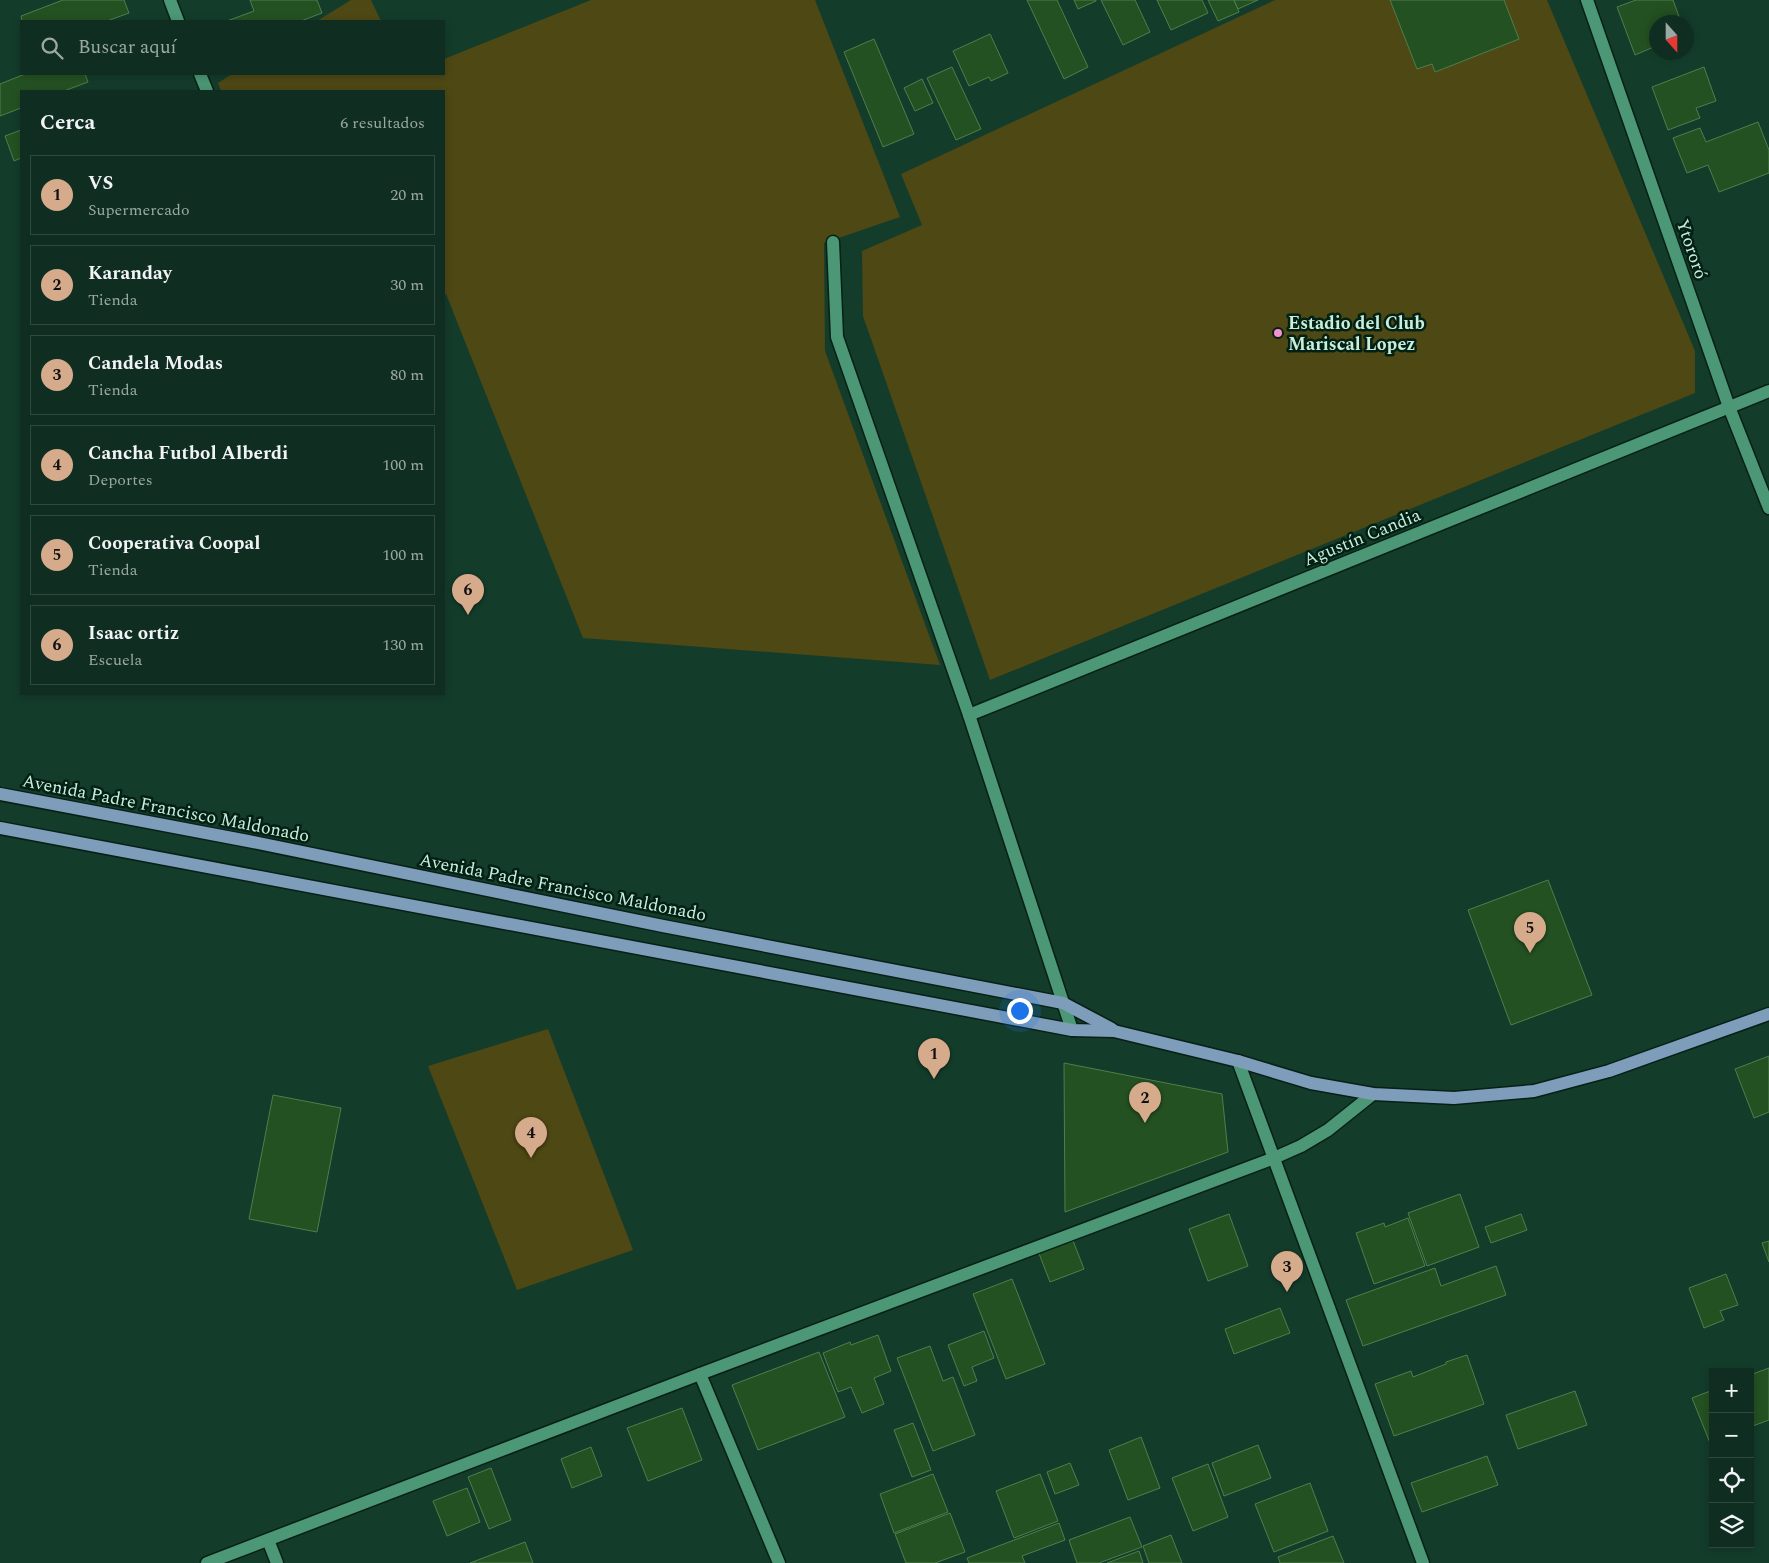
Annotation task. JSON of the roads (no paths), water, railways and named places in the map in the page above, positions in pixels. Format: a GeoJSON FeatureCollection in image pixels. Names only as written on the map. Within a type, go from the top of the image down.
{"type":"FeatureCollection","features":[{"type":"Feature","properties":{"kind":"main road","name":"Avenida Padre Francisco Maldonado"},"geometry":{"type":"LineString","coordinates":[[0,794],[248,840],[662,926],[1063,1003],[1114,1030],[1238,1061],[1311,1083],[1373,1094],[1454,1098],[1534,1090],[1609,1070],[1769,1014]]}},
{"type":"Feature","properties":{"kind":"main road","name":"Avenida Padre Francisco Maldonado"},"geometry":{"type":"LineString","coordinates":[[0,828],[1072,1030],[1114,1030]]}},
{"type":"Feature","properties":{"kind":"street"},"geometry":{"type":"LineString","coordinates":[[170,0],[178,20]]}},
{"type":"Feature","properties":{"kind":"street","name":"Ytororó"},"geometry":{"type":"LineString","coordinates":[[1587,0],[1729,407],[1769,508]]}},
{"type":"Feature","properties":{"kind":"street"},"geometry":{"type":"LineString","coordinates":[[200,75],[207,90]]}},
{"type":"Feature","properties":{"kind":"street"},"geometry":{"type":"LineString","coordinates":[[833,242],[838,337],[968,715],[1072,1030]]}},
{"type":"Feature","properties":{"kind":"street","name":"Agustín Candia"},"geometry":{"type":"LineString","coordinates":[[968,715],[1769,391]]}},
{"type":"Feature","properties":{"kind":"street"},"geometry":{"type":"LineString","coordinates":[[1238,1061],[1424,1563]]}},
{"type":"Feature","properties":{"kind":"street"},"geometry":{"type":"LineString","coordinates":[[207,1563],[700,1374],[1274,1158],[1302,1146],[1328,1130],[1373,1094]]}},
{"type":"Feature","properties":{"kind":"street"},"geometry":{"type":"LineString","coordinates":[[700,1374],[779,1563]]}},
{"type":"Feature","properties":{"kind":"street"},"geometry":{"type":"LineString","coordinates":[[268,1540],[277,1563]]}},
{"type":"Feature","properties":{"kind":"place","name":"Estadio del Club Mariscal Lopez"},"geometry":{"type":"Point","coordinates":[1278,333]}},
{"type":"Feature","properties":{"kind":"place","name":"Isaac ortiz"},"geometry":{"type":"Point","coordinates":[468,615]}},
{"type":"Feature","properties":{"kind":"place","name":"Cooperativa Coopal"},"geometry":{"type":"Point","coordinates":[1530,953]}},
{"type":"Feature","properties":{"kind":"place","name":"VS"},"geometry":{"type":"Point","coordinates":[934,1079]}},
{"type":"Feature","properties":{"kind":"place","name":"Karanday"},"geometry":{"type":"Point","coordinates":[1145,1123]}},
{"type":"Feature","properties":{"kind":"place","name":"Cancha Futbol Alberdi"},"geometry":{"type":"Point","coordinates":[531,1158]}},
{"type":"Feature","properties":{"kind":"place","name":"Candela Modas"},"geometry":{"type":"Point","coordinates":[1287,1292]}}]}
